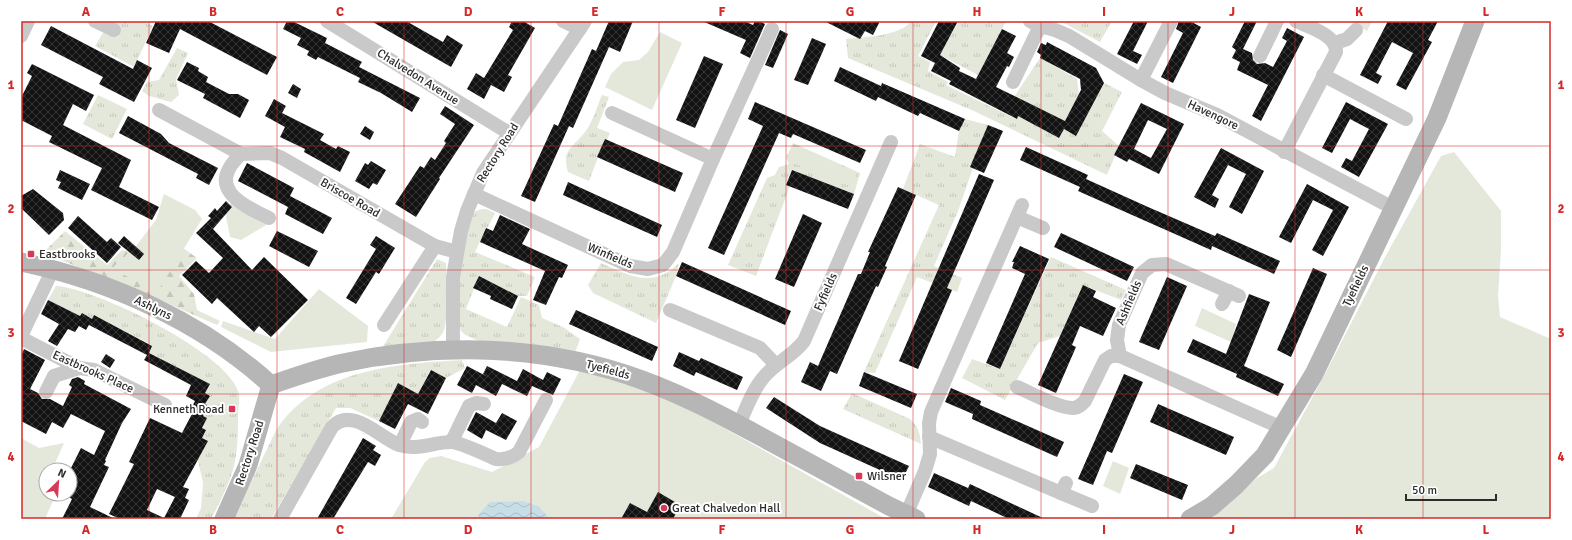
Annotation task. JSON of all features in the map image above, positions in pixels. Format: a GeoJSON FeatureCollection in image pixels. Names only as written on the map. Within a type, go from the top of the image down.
{"type":"FeatureCollection","features":[{"type":"Feature","properties":{"kind":"street"},"geometry":{"type":"LineString","coordinates":[[21,36],[28,21]]}},
{"type":"Feature","properties":{"kind":"street"},"geometry":{"type":"LineString","coordinates":[[94,21],[114,30]]}},
{"type":"Feature","properties":{"kind":"street","name":"Chalvedon Avenue"},"geometry":{"type":"LineString","coordinates":[[327,21],[509,133]]}},
{"type":"Feature","properties":{"kind":"street"},"geometry":{"type":"LineString","coordinates":[[562,21],[582,25]]}},
{"type":"Feature","properties":{"kind":"street"},"geometry":{"type":"LineString","coordinates":[[1141,80],[1171,21]]}},
{"type":"Feature","properties":{"kind":"street"},"geometry":{"type":"LineString","coordinates":[[1260,56],[1277,21]]}},
{"type":"Feature","properties":{"kind":"street"},"geometry":{"type":"LineString","coordinates":[[1284,152],[1336,52],[1335,44],[1329,38],[1296,21]]}},
{"type":"Feature","properties":{"kind":"street","name":"Tyefields"},"geometry":{"type":"LineString","coordinates":[[1190,519],[1212,506],[1236,485],[1265,455],[1314,374],[1437,118],[1475,21]]}},
{"type":"Feature","properties":{"kind":"street","name":"Havengore"},"geometry":{"type":"LineString","coordinates":[[1013,82],[1035,24],[1055,30],[1069,36],[1165,93],[1217,115],[1284,152],[1393,208]]}},
{"type":"Feature","properties":{"kind":"street","name":"Rectory Road"},"geometry":{"type":"LineString","coordinates":[[452,350],[453,277],[465,218],[474,194],[483,173],[582,25]]}},
{"type":"Feature","properties":{"kind":"street","name":"Winfields"},"geometry":{"type":"LineString","coordinates":[[474,194],[630,266],[648,269],[663,265],[673,252],[772,29]]}},
{"type":"Feature","properties":{"kind":"street"},"geometry":{"type":"LineString","coordinates":[[1335,44],[1347,39],[1356,30]]}},
{"type":"Feature","properties":{"kind":"street"},"geometry":{"type":"LineString","coordinates":[[1323,75],[1406,119]]}},
{"type":"Feature","properties":{"kind":"street"},"geometry":{"type":"LineString","coordinates":[[159,110],[241,154],[231,164],[226,177],[228,190],[241,204],[269,218]]}},
{"type":"Feature","properties":{"kind":"street"},"geometry":{"type":"LineString","coordinates":[[612,113],[713,159]]}},
{"type":"Feature","properties":{"kind":"street","name":"Fyfields"},"geometry":{"type":"LineString","coordinates":[[739,425],[755,389],[763,377],[776,365],[797,350],[804,341],[891,142]]}},
{"type":"Feature","properties":{"kind":"street","name":"Briscoe Road"},"geometry":{"type":"LineString","coordinates":[[241,154],[270,153],[282,158],[435,246],[457,252]]}},
{"type":"Feature","properties":{"kind":"street"},"geometry":{"type":"LineString","coordinates":[[911,517],[930,454],[929,437],[931,412],[1020,211],[1043,228]]}},
{"type":"Feature","properties":{"kind":"street"},"geometry":{"type":"LineString","coordinates":[[384,325],[435,246]]}},
{"type":"Feature","properties":{"kind":"street","name":"Ashlyns"},"geometry":{"type":"LineString","coordinates":[[21,262],[53,269],[100,285],[148,305],[203,334],[252,368],[271,385]]}},
{"type":"Feature","properties":{"kind":"street","name":"Ashfields"},"geometry":{"type":"LineString","coordinates":[[1120,356],[1117,340],[1118,325],[1142,273],[1152,265],[1166,264],[1234,293],[1222,304]]}},
{"type":"Feature","properties":{"kind":"street"},"geometry":{"type":"LineString","coordinates":[[21,337],[53,269]]}},
{"type":"Feature","properties":{"kind":"street"},"geometry":{"type":"LineString","coordinates":[[670,310],[760,348],[776,365]]}},
{"type":"Feature","properties":{"kind":"street","name":"Eastbrooks Place"},"geometry":{"type":"LineString","coordinates":[[21,337],[79,368],[94,370],[165,406]]}},
{"type":"Feature","properties":{"kind":"street","name":"Tyefields"},"geometry":{"type":"LineString","coordinates":[[271,385],[342,363],[420,351],[492,350],[526,353],[592,365],[648,382],[689,399],[911,517]]}},
{"type":"Feature","properties":{"kind":"street"},"geometry":{"type":"LineString","coordinates":[[1018,387],[1064,407],[1074,408],[1080,406],[1085,401],[1105,360],[1111,356],[1120,356],[1282,428]]}},
{"type":"Feature","properties":{"kind":"street"},"geometry":{"type":"LineString","coordinates":[[46,392],[54,376],[79,368]]}},
{"type":"Feature","properties":{"kind":"street","name":"Rectory Road"},"geometry":{"type":"LineString","coordinates":[[224,519],[248,465],[271,385]]}},
{"type":"Feature","properties":{"kind":"street"},"geometry":{"type":"LineString","coordinates":[[280,519],[332,427],[337,421],[345,419],[356,421],[400,445],[412,447],[452,441],[496,459],[514,456],[519,452],[546,400]]}},
{"type":"Feature","properties":{"kind":"street"},"geometry":{"type":"LineString","coordinates":[[452,441],[469,406],[476,403],[484,404]]}},
{"type":"Feature","properties":{"kind":"street"},"geometry":{"type":"LineString","coordinates":[[400,445],[412,422],[418,419],[422,422]]}},
{"type":"Feature","properties":{"kind":"street"},"geometry":{"type":"LineString","coordinates":[[929,437],[1063,488],[1092,506]]}},
{"type":"Feature","properties":{"kind":"green space"},"geometry":{"type":"Polygon","coordinates":[[[112,21],[143,21],[153,26],[134,67],[95,46],[103,33],[116,29],[111,23],[112,21]]]}},
{"type":"Feature","properties":{"kind":"green space"},"geometry":{"type":"Polygon","coordinates":[[[911,21],[936,21],[918,56],[930,62],[928,71],[948,82],[946,85],[1016,119],[1018,116],[1059,138],[1064,129],[1076,135],[1104,83],[1122,92],[1102,131],[1119,146],[1107,175],[974,111],[848,58],[846,39],[891,33],[906,26],[911,21]]]}},
{"type":"Feature","properties":{"kind":"green space"},"geometry":{"type":"Polygon","coordinates":[[[959,21],[1006,21],[978,75],[940,55],[959,21]]]}},
{"type":"Feature","properties":{"kind":"green space"},"geometry":{"type":"Polygon","coordinates":[[[1060,21],[1112,21],[1100,42],[1060,21]]]}},
{"type":"Feature","properties":{"kind":"green space"},"geometry":{"type":"Polygon","coordinates":[[[1348,21],[1372,21],[1367,31],[1348,21]]]}},
{"type":"Feature","properties":{"kind":"green space"},"geometry":{"type":"Polygon","coordinates":[[[660,32],[682,43],[652,110],[605,87],[611,74],[623,62],[639,60],[648,52],[660,32]]]}},
{"type":"Feature","properties":{"kind":"green space"},"geometry":{"type":"Polygon","coordinates":[[[177,48],[188,53],[176,79],[179,95],[171,102],[149,96],[142,91],[147,82],[159,80],[177,48]]]}},
{"type":"Feature","properties":{"kind":"green space"},"geometry":{"type":"Polygon","coordinates":[[[1040,58],[1077,79],[1079,95],[1065,121],[1014,97],[1040,58]]]}},
{"type":"Feature","properties":{"kind":"green space"},"geometry":{"type":"Polygon","coordinates":[[[98,95],[127,109],[112,139],[83,124],[98,95]]]}},
{"type":"Feature","properties":{"kind":"green space"},"geometry":{"type":"Polygon","coordinates":[[[602,95],[609,97],[597,128],[610,133],[607,140],[605,139],[589,181],[568,172],[566,158],[567,153],[588,128],[602,95]]]}},
{"type":"Feature","properties":{"kind":"green space"},"geometry":{"type":"Polygon","coordinates":[[[965,119],[988,125],[958,211],[934,266],[962,278],[957,292],[917,277],[875,373],[864,372],[939,205],[903,189],[920,144],[955,157],[959,131],[965,119]]]}},
{"type":"Feature","properties":{"kind":"green space"},"geometry":{"type":"Polygon","coordinates":[[[793,143],[860,173],[854,194],[791,170],[786,184],[790,186],[756,276],[728,265],[767,178],[775,175],[779,167],[789,164],[786,158],[793,143]]]}},
{"type":"Feature","properties":{"kind":"green space"},"geometry":{"type":"Polygon","coordinates":[[[795,147],[857,173],[852,187],[789,161],[795,147]]]}},
{"type":"Feature","properties":{"kind":"green space"},"geometry":{"type":"Polygon","coordinates":[[[1454,152],[1501,211],[1501,251],[1498,296],[1500,317],[1551,339],[1551,519],[1208,519],[1257,478],[1274,468],[1325,374],[1384,259],[1441,156],[1454,152]]]}},
{"type":"Feature","properties":{"kind":"green space"},"geometry":{"type":"Polygon","coordinates":[[[164,194],[195,210],[202,219],[158,291],[111,269],[136,246],[156,220],[164,194]]]}},
{"type":"Feature","properties":{"kind":"green space"},"geometry":{"type":"Polygon","coordinates":[[[232,202],[271,222],[241,240],[230,237],[225,211],[232,202]]]}},
{"type":"Feature","properties":{"kind":"green space"},"geometry":{"type":"Polygon","coordinates":[[[486,209],[495,213],[475,252],[535,277],[527,296],[518,296],[479,276],[466,309],[507,327],[521,297],[539,305],[542,318],[563,327],[580,339],[574,355],[514,348],[482,342],[461,331],[459,320],[458,289],[464,240],[473,213],[478,210],[486,209]]]}},
{"type":"Feature","properties":{"kind":"green space"},"geometry":{"type":"Polygon","coordinates":[[[65,231],[107,265],[122,250],[130,252],[112,269],[158,290],[183,248],[197,258],[179,276],[194,294],[197,310],[220,321],[217,325],[139,291],[43,253],[65,231]]]}},
{"type":"Feature","properties":{"kind":"green space"},"geometry":{"type":"Polygon","coordinates":[[[1051,257],[1126,290],[1121,300],[1083,285],[1060,336],[1038,343],[1005,400],[962,378],[972,359],[1000,369],[1051,257]]]}},
{"type":"Feature","properties":{"kind":"green space"},"geometry":{"type":"Polygon","coordinates":[[[437,259],[446,263],[446,324],[442,335],[431,343],[382,348],[437,259]]]}},
{"type":"Feature","properties":{"kind":"green space"},"geometry":{"type":"Polygon","coordinates":[[[601,263],[632,276],[651,278],[660,276],[679,263],[676,276],[656,323],[593,293],[588,285],[601,263]]]}},
{"type":"Feature","properties":{"kind":"green space"},"geometry":{"type":"Polygon","coordinates":[[[56,286],[100,298],[159,326],[188,343],[213,361],[230,378],[239,394],[238,440],[230,480],[211,519],[196,519],[201,508],[203,483],[198,460],[208,441],[202,438],[206,430],[202,428],[207,418],[203,416],[208,406],[205,404],[210,396],[205,393],[210,384],[149,353],[152,345],[94,315],[92,319],[82,314],[80,316],[48,300],[56,286]]]}},
{"type":"Feature","properties":{"kind":"green space"},"geometry":{"type":"Polygon","coordinates":[[[319,289],[368,326],[367,342],[271,352],[221,327],[223,321],[275,339],[319,289]]]}},
{"type":"Feature","properties":{"kind":"green space"},"geometry":{"type":"Polygon","coordinates":[[[1202,308],[1236,324],[1231,342],[1195,326],[1202,308]]]}},
{"type":"Feature","properties":{"kind":"green space"},"geometry":{"type":"Polygon","coordinates":[[[462,360],[465,368],[446,378],[430,370],[418,394],[398,383],[379,421],[350,408],[336,408],[271,519],[233,519],[274,434],[281,423],[298,405],[318,391],[340,380],[364,372],[388,367],[462,360]]]}},
{"type":"Feature","properties":{"kind":"green space"},"geometry":{"type":"Polygon","coordinates":[[[580,370],[656,393],[715,423],[886,519],[391,519],[425,462],[430,458],[441,456],[492,472],[539,447],[580,370]]]}},
{"type":"Feature","properties":{"kind":"green space"},"geometry":{"type":"Polygon","coordinates":[[[852,393],[910,419],[918,430],[921,444],[843,409],[852,393]]]}},
{"type":"Feature","properties":{"kind":"green space"},"geometry":{"type":"Polygon","coordinates":[[[21,438],[39,448],[64,443],[56,462],[38,462],[38,502],[52,502],[45,519],[27,519],[21,516],[21,438]]]}},
{"type":"Feature","properties":{"kind":"green space"},"geometry":{"type":"Polygon","coordinates":[[[1113,461],[1129,468],[1120,494],[1103,486],[1113,461]]]}},
{"type":"Feature","properties":{"kind":"water"},"geometry":{"type":"Polygon","coordinates":[[[524,501],[539,507],[550,519],[480,519],[478,515],[490,502],[524,501]]]}},
{"type":"Feature","properties":{"kind":"building"},"geometry":{"type":"Polygon","coordinates":[[[156,21],[208,21],[277,57],[267,75],[180,29],[169,53],[146,43],[156,21]]]}},
{"type":"Feature","properties":{"kind":"building"},"geometry":{"type":"Polygon","coordinates":[[[287,21],[292,21],[327,38],[325,43],[362,62],[359,67],[420,98],[412,112],[381,93],[358,82],[360,78],[318,57],[316,60],[307,55],[309,51],[297,45],[301,38],[283,29],[287,21]]]}},
{"type":"Feature","properties":{"kind":"building"},"geometry":{"type":"Polygon","coordinates":[[[371,21],[406,21],[443,42],[447,35],[463,45],[451,67],[371,21]]]}},
{"type":"Feature","properties":{"kind":"building"},"geometry":{"type":"Polygon","coordinates":[[[512,21],[523,21],[535,28],[508,75],[512,77],[504,92],[491,85],[484,99],[467,89],[476,73],[484,78],[513,30],[509,27],[512,21]]]}},
{"type":"Feature","properties":{"kind":"building"},"geometry":{"type":"Polygon","coordinates":[[[609,21],[633,21],[620,52],[609,47],[573,128],[569,126],[535,202],[521,196],[554,124],[558,126],[592,49],[596,51],[609,21]]]}},
{"type":"Feature","properties":{"kind":"building"},"geometry":{"type":"Polygon","coordinates":[[[702,21],[744,21],[753,25],[755,21],[759,21],[765,24],[750,58],[740,53],[746,40],[702,21]]]}},
{"type":"Feature","properties":{"kind":"building"},"geometry":{"type":"Polygon","coordinates":[[[824,21],[880,21],[873,35],[865,31],[860,39],[824,21]]]}},
{"type":"Feature","properties":{"kind":"building"},"geometry":{"type":"Polygon","coordinates":[[[939,21],[958,21],[940,55],[960,68],[959,71],[976,79],[1002,29],[1016,36],[1007,53],[1014,57],[1009,67],[1007,66],[996,87],[1065,121],[1081,90],[1080,79],[1040,58],[1041,55],[1037,52],[1041,43],[1046,45],[1047,42],[1096,68],[1104,83],[1076,136],[1064,129],[1059,138],[1018,116],[1017,119],[949,84],[951,81],[931,71],[935,63],[921,56],[939,21]]]}},
{"type":"Feature","properties":{"kind":"building"},"geometry":{"type":"Polygon","coordinates":[[[1134,21],[1148,21],[1133,51],[1142,55],[1137,64],[1117,54],[1134,21]]]}},
{"type":"Feature","properties":{"kind":"building"},"geometry":{"type":"Polygon","coordinates":[[[1179,21],[1190,21],[1201,27],[1173,83],[1161,77],[1183,33],[1176,29],[1179,21]]]}},
{"type":"Feature","properties":{"kind":"building"},"geometry":{"type":"Polygon","coordinates":[[[1245,21],[1257,21],[1243,49],[1252,53],[1253,60],[1257,64],[1265,63],[1273,67],[1287,41],[1282,38],[1287,28],[1304,37],[1261,121],[1252,116],[1268,85],[1237,70],[1240,62],[1232,58],[1236,50],[1232,47],[1245,21]]]}},
{"type":"Feature","properties":{"kind":"building"},"geometry":{"type":"Polygon","coordinates":[[[1388,21],[1438,21],[1428,40],[1432,42],[1406,90],[1396,85],[1413,53],[1392,42],[1376,73],[1382,76],[1378,84],[1360,75],[1388,21]]]}},
{"type":"Feature","properties":{"kind":"building"},"geometry":{"type":"Polygon","coordinates":[[[51,26],[133,69],[137,60],[152,68],[134,102],[99,84],[103,77],[41,45],[51,26]]]}},
{"type":"Feature","properties":{"kind":"building"},"geometry":{"type":"Polygon","coordinates":[[[780,30],[788,34],[773,68],[765,65],[780,30]]]}},
{"type":"Feature","properties":{"kind":"building"},"geometry":{"type":"Polygon","coordinates":[[[812,38],[826,44],[808,85],[794,80],[812,38]]]}},
{"type":"Feature","properties":{"kind":"building"},"geometry":{"type":"Polygon","coordinates":[[[704,56],[723,64],[695,128],[676,120],[704,56]]]}},
{"type":"Feature","properties":{"kind":"building"},"geometry":{"type":"Polygon","coordinates":[[[187,62],[199,68],[198,71],[208,77],[206,82],[229,94],[238,94],[249,100],[240,118],[203,98],[205,94],[177,80],[187,62]]]}},
{"type":"Feature","properties":{"kind":"building"},"geometry":{"type":"Polygon","coordinates":[[[32,64],[94,95],[86,111],[73,104],[63,125],[131,160],[119,187],[159,207],[152,220],[91,190],[102,168],[49,142],[52,136],[21,120],[21,98],[32,76],[27,73],[32,64]]]}},
{"type":"Feature","properties":{"kind":"building"},"geometry":{"type":"Polygon","coordinates":[[[840,67],[881,86],[882,83],[965,119],[959,131],[920,113],[918,116],[878,97],[876,101],[834,81],[840,67]]]}},
{"type":"Feature","properties":{"kind":"building"},"geometry":{"type":"Polygon","coordinates":[[[293,84],[301,89],[297,98],[288,93],[293,84]]]}},
{"type":"Feature","properties":{"kind":"building"},"geometry":{"type":"Polygon","coordinates":[[[274,99],[286,106],[282,113],[324,134],[320,140],[336,149],[338,146],[350,152],[340,172],[304,152],[305,149],[280,137],[285,127],[265,116],[274,99]]]}},
{"type":"Feature","properties":{"kind":"building"},"geometry":{"type":"Polygon","coordinates":[[[755,102],[866,150],[860,163],[793,134],[791,138],[779,133],[724,255],[708,248],[763,126],[748,119],[755,102]]]}},
{"type":"Feature","properties":{"kind":"building"},"geometry":{"type":"Polygon","coordinates":[[[1346,102],[1388,124],[1359,177],[1341,167],[1346,158],[1352,161],[1369,129],[1350,119],[1332,153],[1322,148],[1346,102]]]}},
{"type":"Feature","properties":{"kind":"building"},"geometry":{"type":"Polygon","coordinates":[[[1141,103],[1184,124],[1159,174],[1129,159],[1127,162],[1114,155],[1141,103]],[[1148,120],[1134,149],[1151,158],[1167,129],[1148,120]]]}},
{"type":"Feature","properties":{"kind":"building"},"geometry":{"type":"Polygon","coordinates":[[[445,106],[474,125],[439,178],[440,179],[416,217],[395,204],[420,166],[424,168],[431,157],[435,160],[446,143],[444,141],[455,124],[440,114],[445,106]]]}},
{"type":"Feature","properties":{"kind":"building"},"geometry":{"type":"Polygon","coordinates":[[[128,116],[161,134],[169,143],[218,168],[209,185],[196,178],[198,174],[119,133],[128,116]]]}},
{"type":"Feature","properties":{"kind":"building"},"geometry":{"type":"Polygon","coordinates":[[[988,125],[1003,131],[984,173],[970,167],[988,125]]]}},
{"type":"Feature","properties":{"kind":"building"},"geometry":{"type":"Polygon","coordinates":[[[365,126],[374,132],[370,140],[360,134],[365,126]]]}},
{"type":"Feature","properties":{"kind":"building"},"geometry":{"type":"Polygon","coordinates":[[[605,139],[683,173],[675,192],[597,157],[605,139]]]}},
{"type":"Feature","properties":{"kind":"building"},"geometry":{"type":"Polygon","coordinates":[[[1026,147],[1088,175],[1086,179],[1148,207],[1215,236],[1217,233],[1280,261],[1274,274],[1212,246],[1211,250],[1078,191],[1080,187],[1020,160],[1026,147]]]}},
{"type":"Feature","properties":{"kind":"building"},"geometry":{"type":"Polygon","coordinates":[[[1221,148],[1264,171],[1242,214],[1229,207],[1246,174],[1228,165],[1212,195],[1219,199],[1215,208],[1194,197],[1221,148]]]}},
{"type":"Feature","properties":{"kind":"building"},"geometry":{"type":"Polygon","coordinates":[[[371,161],[386,170],[377,185],[373,183],[369,189],[355,181],[365,163],[368,165],[371,161]]]}},
{"type":"Feature","properties":{"kind":"building"},"geometry":{"type":"Polygon","coordinates":[[[247,163],[294,188],[290,196],[332,218],[323,234],[285,214],[288,207],[238,181],[247,163]]]}},
{"type":"Feature","properties":{"kind":"building"},"geometry":{"type":"Polygon","coordinates":[[[60,170],[90,184],[82,200],[58,188],[61,182],[56,180],[60,170]]]}},
{"type":"Feature","properties":{"kind":"building"},"geometry":{"type":"Polygon","coordinates":[[[792,170],[854,194],[848,209],[786,185],[792,170]]]}},
{"type":"Feature","properties":{"kind":"building"},"geometry":{"type":"Polygon","coordinates":[[[979,174],[994,180],[947,288],[952,290],[918,369],[899,361],[979,174]]]}},
{"type":"Feature","properties":{"kind":"building"},"geometry":{"type":"Polygon","coordinates":[[[568,182],[662,225],[657,237],[563,195],[568,182]]]}},
{"type":"Feature","properties":{"kind":"building"},"geometry":{"type":"Polygon","coordinates":[[[1307,184],[1349,207],[1323,256],[1312,250],[1333,210],[1313,200],[1291,243],[1279,237],[1307,184]]]}},
{"type":"Feature","properties":{"kind":"building"},"geometry":{"type":"Polygon","coordinates":[[[898,187],[916,195],[885,266],[887,267],[878,287],[876,286],[837,374],[830,371],[821,391],[801,382],[810,362],[818,366],[858,274],[861,274],[870,252],[868,252],[898,187]]]}},
{"type":"Feature","properties":{"kind":"building"},"geometry":{"type":"Polygon","coordinates":[[[33,189],[63,213],[64,220],[49,235],[21,208],[21,196],[33,189]]]}},
{"type":"Feature","properties":{"kind":"building"},"geometry":{"type":"Polygon","coordinates":[[[226,201],[232,207],[213,229],[252,270],[264,257],[308,300],[271,337],[259,326],[254,332],[217,298],[212,304],[182,275],[196,261],[209,273],[223,258],[196,233],[211,218],[208,216],[215,208],[217,211],[226,201]]]}},
{"type":"Feature","properties":{"kind":"building"},"geometry":{"type":"Polygon","coordinates":[[[803,214],[822,223],[794,287],[775,279],[803,214]]]}},
{"type":"Feature","properties":{"kind":"building"},"geometry":{"type":"Polygon","coordinates":[[[500,215],[530,229],[522,244],[568,265],[562,278],[559,277],[546,305],[533,300],[545,271],[480,242],[486,228],[493,231],[500,215]]]}},
{"type":"Feature","properties":{"kind":"building"},"geometry":{"type":"Polygon","coordinates":[[[78,216],[107,242],[111,238],[121,247],[107,263],[68,228],[78,216]]]}},
{"type":"Feature","properties":{"kind":"building"},"geometry":{"type":"Polygon","coordinates":[[[277,231],[318,251],[309,267],[269,246],[277,231]]]}},
{"type":"Feature","properties":{"kind":"building"},"geometry":{"type":"Polygon","coordinates":[[[1061,233],[1134,267],[1127,281],[1054,247],[1061,233]]]}},
{"type":"Feature","properties":{"kind":"building"},"geometry":{"type":"Polygon","coordinates":[[[124,236],[144,254],[139,260],[118,243],[124,236]]]}},
{"type":"Feature","properties":{"kind":"building"},"geometry":{"type":"Polygon","coordinates":[[[376,236],[395,248],[379,274],[376,272],[356,304],[346,298],[376,249],[370,245],[376,236]]]}},
{"type":"Feature","properties":{"kind":"building"},"geometry":{"type":"Polygon","coordinates":[[[1020,246],[1049,259],[1000,369],[986,363],[1025,274],[1012,268],[1014,262],[1012,262],[1020,246]]]}},
{"type":"Feature","properties":{"kind":"building"},"geometry":{"type":"Polygon","coordinates":[[[682,262],[791,311],[785,325],[676,276],[682,262]]]}},
{"type":"Feature","properties":{"kind":"building"},"geometry":{"type":"Polygon","coordinates":[[[1313,268],[1327,274],[1291,357],[1277,350],[1313,268]]]}},
{"type":"Feature","properties":{"kind":"building"},"geometry":{"type":"Polygon","coordinates":[[[479,276],[518,296],[512,309],[490,299],[491,296],[473,288],[479,276]]]}},
{"type":"Feature","properties":{"kind":"building"},"geometry":{"type":"Polygon","coordinates":[[[1167,277],[1187,286],[1159,350],[1139,342],[1167,277]]]}},
{"type":"Feature","properties":{"kind":"building"},"geometry":{"type":"Polygon","coordinates":[[[1083,285],[1096,291],[1093,297],[1116,308],[1103,336],[1080,326],[1072,345],[1076,347],[1056,393],[1038,385],[1083,285]]]}},
{"type":"Feature","properties":{"kind":"building"},"geometry":{"type":"Polygon","coordinates":[[[1249,294],[1270,302],[1244,366],[1284,384],[1278,396],[1236,377],[1237,374],[1187,352],[1193,339],[1226,354],[1249,294]]]}},
{"type":"Feature","properties":{"kind":"building"},"geometry":{"type":"Polygon","coordinates":[[[48,300],[80,316],[82,313],[92,319],[94,315],[152,346],[149,353],[210,384],[205,393],[210,396],[205,404],[209,406],[203,416],[207,418],[202,428],[206,430],[202,438],[208,441],[183,487],[189,489],[185,498],[189,500],[180,519],[120,519],[109,514],[134,464],[129,462],[150,418],[182,433],[194,410],[191,408],[195,401],[186,396],[191,385],[144,360],[147,355],[89,325],[90,323],[86,330],[79,326],[75,332],[68,329],[57,346],[48,341],[59,324],[41,314],[48,300]],[[157,489],[147,510],[164,518],[175,497],[157,489]]]}},
{"type":"Feature","properties":{"kind":"building"},"geometry":{"type":"Polygon","coordinates":[[[576,310],[658,347],[652,361],[569,324],[576,310]]]}},
{"type":"Feature","properties":{"kind":"building"},"geometry":{"type":"Polygon","coordinates":[[[24,349],[45,360],[30,389],[38,393],[42,399],[50,399],[63,406],[72,387],[69,385],[72,379],[78,377],[85,381],[84,384],[131,409],[122,423],[105,460],[104,465],[109,467],[90,507],[115,519],[62,519],[70,502],[78,502],[78,462],[74,462],[81,448],[94,455],[105,431],[71,414],[63,428],[52,422],[46,434],[21,421],[21,356],[24,349]]]}},
{"type":"Feature","properties":{"kind":"building"},"geometry":{"type":"Polygon","coordinates":[[[679,352],[699,361],[701,358],[743,377],[737,390],[696,372],[694,376],[673,366],[679,352]]]}},
{"type":"Feature","properties":{"kind":"building"},"geometry":{"type":"Polygon","coordinates":[[[106,354],[115,360],[110,368],[101,362],[106,354]]]}},
{"type":"Feature","properties":{"kind":"building"},"geometry":{"type":"Polygon","coordinates":[[[467,366],[488,377],[483,374],[487,366],[517,381],[523,369],[543,380],[547,372],[561,379],[553,395],[532,386],[527,396],[502,384],[496,396],[476,385],[472,393],[457,385],[467,366]]]}},
{"type":"Feature","properties":{"kind":"building"},"geometry":{"type":"Polygon","coordinates":[[[431,370],[446,378],[428,414],[408,404],[395,429],[379,421],[398,383],[418,394],[431,370]]]}},
{"type":"Feature","properties":{"kind":"building"},"geometry":{"type":"Polygon","coordinates":[[[864,372],[917,394],[911,408],[859,386],[864,372]]]}},
{"type":"Feature","properties":{"kind":"building"},"geometry":{"type":"Polygon","coordinates":[[[1124,374],[1143,382],[1112,453],[1107,451],[1093,485],[1078,479],[1124,374]]]}},
{"type":"Feature","properties":{"kind":"building"},"geometry":{"type":"Polygon","coordinates":[[[951,388],[981,401],[980,405],[1064,442],[1057,457],[972,419],[973,414],[945,402],[951,388]]]}},
{"type":"Feature","properties":{"kind":"building"},"geometry":{"type":"Polygon","coordinates":[[[774,397],[820,426],[909,466],[902,480],[820,443],[766,408],[774,397]]]}},
{"type":"Feature","properties":{"kind":"building"},"geometry":{"type":"Polygon","coordinates":[[[1158,404],[1234,437],[1226,455],[1150,422],[1158,404]]]}},
{"type":"Feature","properties":{"kind":"building"},"geometry":{"type":"Polygon","coordinates":[[[476,412],[496,423],[502,413],[517,421],[506,440],[486,430],[482,439],[467,430],[476,412]]]}},
{"type":"Feature","properties":{"kind":"building"},"geometry":{"type":"Polygon","coordinates":[[[363,438],[376,446],[373,450],[381,455],[375,466],[368,462],[333,519],[317,519],[363,438]]]}},
{"type":"Feature","properties":{"kind":"building"},"geometry":{"type":"Polygon","coordinates":[[[1136,464],[1188,485],[1182,500],[1130,478],[1136,464]]]}},
{"type":"Feature","properties":{"kind":"building"},"geometry":{"type":"Polygon","coordinates":[[[934,473],[968,488],[970,484],[1045,519],[1009,519],[971,501],[969,506],[928,487],[934,473]]]}},
{"type":"Feature","properties":{"kind":"building","name":"Great Chalvedon Hall"},"geometry":{"type":"Polygon","coordinates":[[[658,492],[680,505],[673,519],[621,519],[630,503],[647,512],[658,492]]]}},
{"type":"Feature","properties":{"kind":"place","name":"Eastbrooks"},"geometry":{"type":"Point","coordinates":[31,254]}},
{"type":"Feature","properties":{"kind":"place","name":"Kenneth Road"},"geometry":{"type":"Point","coordinates":[232,409]}},
{"type":"Feature","properties":{"kind":"place","name":"Wilsner"},"geometry":{"type":"Point","coordinates":[859,476]}},
{"type":"Feature","properties":{"kind":"place","name":"Great Chalvedon Hall"},"geometry":{"type":"Point","coordinates":[664,508]}}]}
